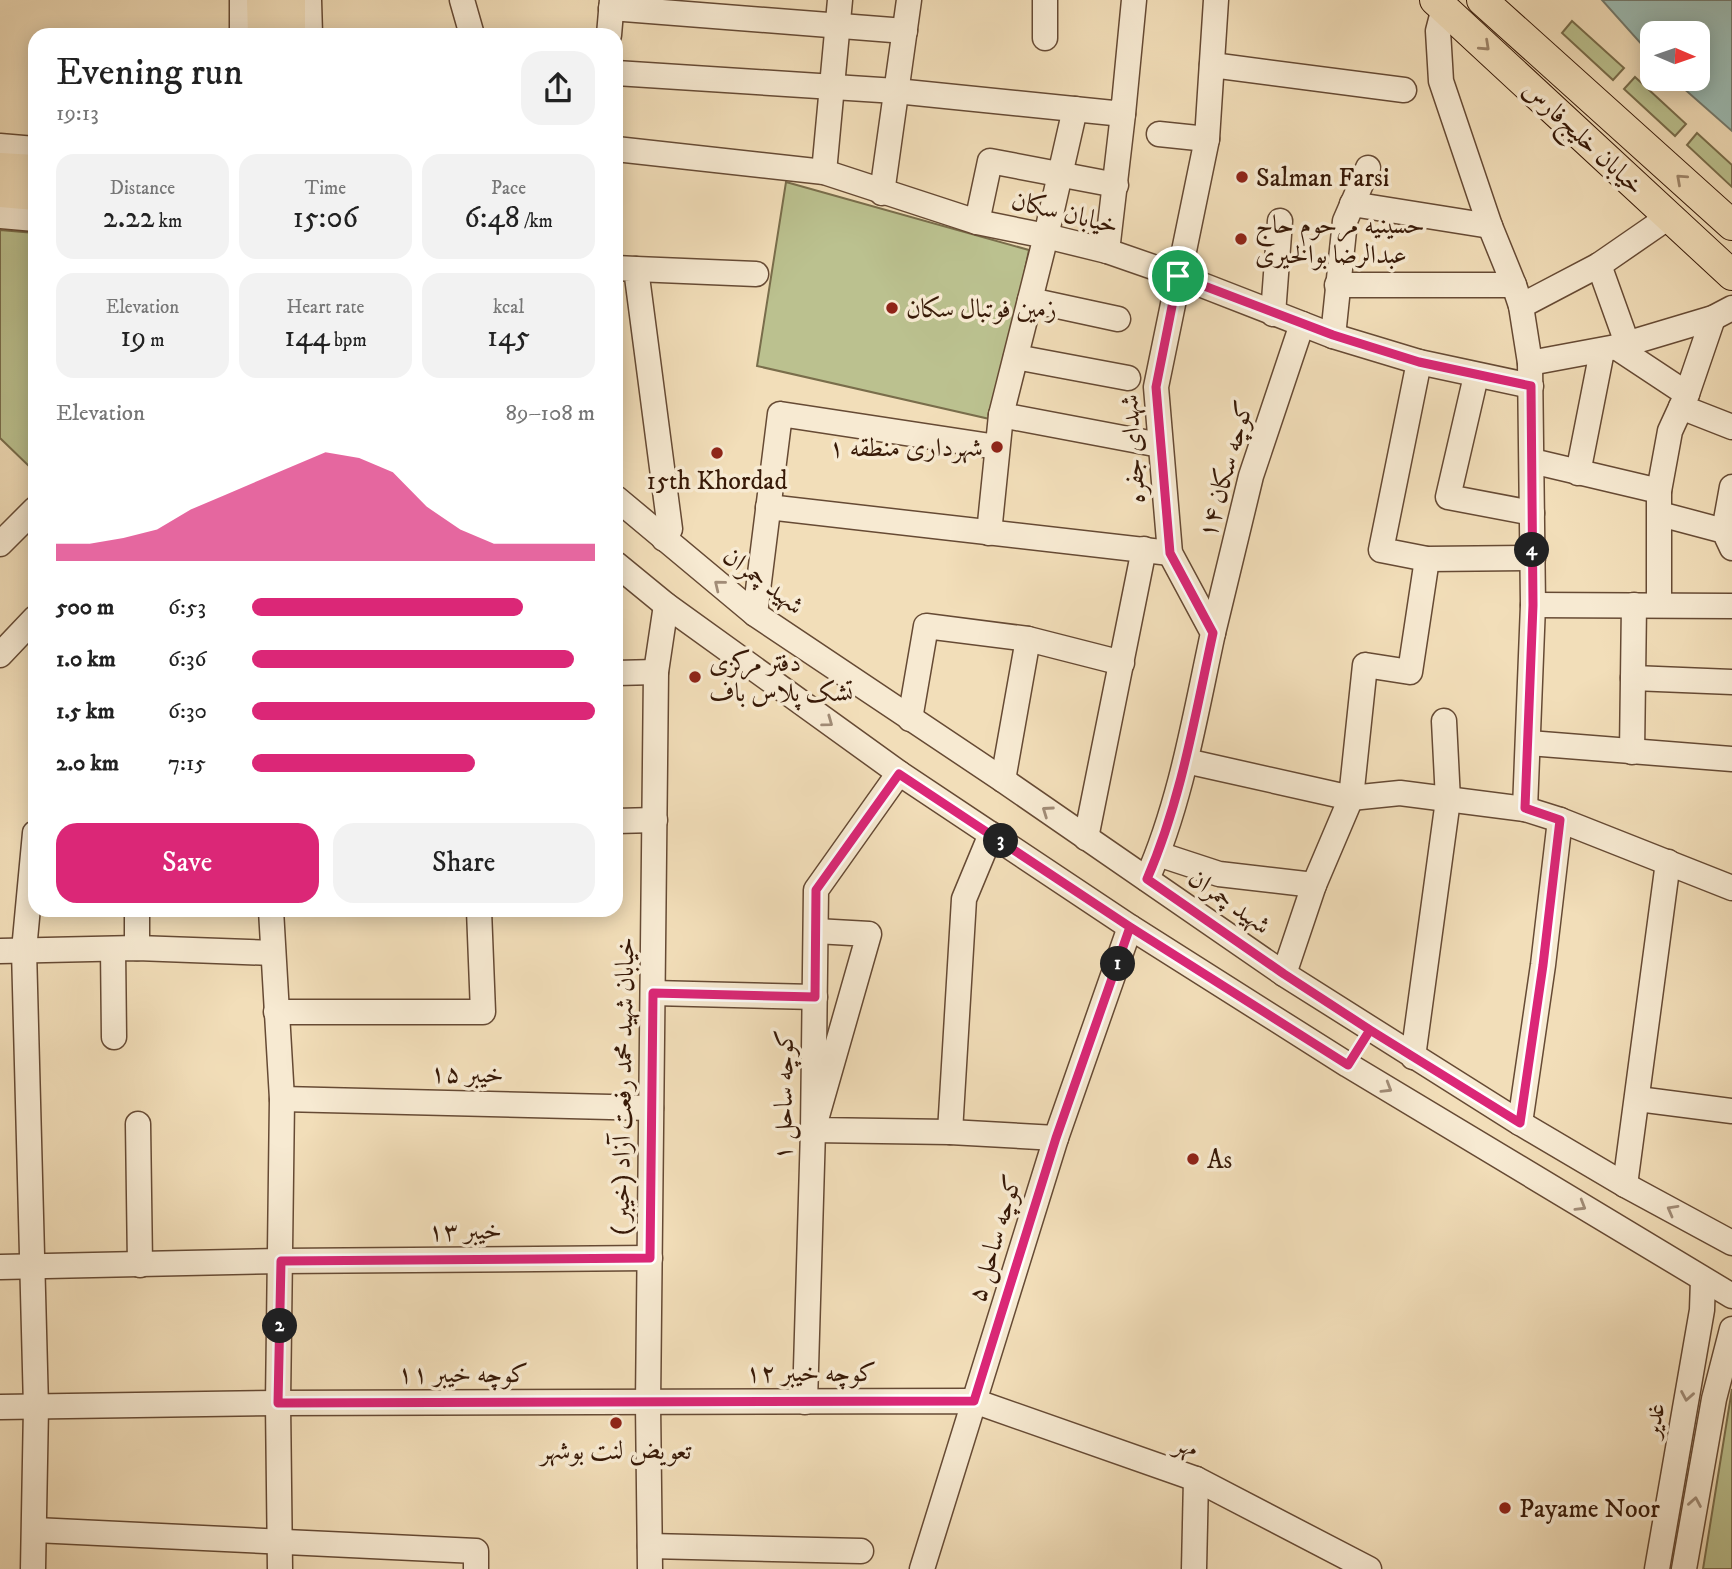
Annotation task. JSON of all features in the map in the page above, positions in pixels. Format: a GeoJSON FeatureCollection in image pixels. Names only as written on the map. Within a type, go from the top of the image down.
{"type":"FeatureCollection","features":[{"type":"Feature","properties":{"kind":"main road"},"geometry":{"type":"LineString","coordinates":[[262,0],[263,28]]}},
{"type":"Feature","properties":{"kind":"main road"},"geometry":{"type":"LineString","coordinates":[[290,0],[290,28]]}},
{"type":"Feature","properties":{"kind":"main road","name":"خیابان خلیج‌فارس"},"geometry":{"type":"LineString","coordinates":[[1482,0],[1732,225]]}},
{"type":"Feature","properties":{"kind":"main road","name":"خیابان خلیج‌فارس"},"geometry":{"type":"LineString","coordinates":[[1440,4],[1732,275]]}},
{"type":"Feature","properties":{"kind":"main road"},"geometry":{"type":"LineString","coordinates":[[0,168],[28,170]]}},
{"type":"Feature","properties":{"kind":"main road"},"geometry":{"type":"LineString","coordinates":[[0,192],[28,194]]}},
{"type":"Feature","properties":{"kind":"street"},"geometry":{"type":"LineString","coordinates":[[242,0],[242,28]]}},
{"type":"Feature","properties":{"kind":"street"},"geometry":{"type":"LineString","coordinates":[[309,0],[310,28]]}},
{"type":"Feature","properties":{"kind":"street"},"geometry":{"type":"LineString","coordinates":[[462,0],[470,28]]}},
{"type":"Feature","properties":{"kind":"street"},"geometry":{"type":"LineString","coordinates":[[824,172],[840,0]]}},
{"type":"Feature","properties":{"kind":"street"},"geometry":{"type":"LineString","coordinates":[[882,192],[909,0]]}},
{"type":"Feature","properties":{"kind":"street"},"geometry":{"type":"LineString","coordinates":[[1045,0],[1045,38]]}},
{"type":"Feature","properties":{"kind":"street"},"geometry":{"type":"LineString","coordinates":[[1107,251],[1134,0]]}},
{"type":"Feature","properties":{"kind":"street","name":"شهدای جفره"},"geometry":{"type":"LineString","coordinates":[[1213,633],[1170,553],[1156,387],[1207,139],[1216,0]]}},
{"type":"Feature","properties":{"kind":"street"},"geometry":{"type":"LineString","coordinates":[[609,28],[611,4],[905,31]]}},
{"type":"Feature","properties":{"kind":"street"},"geometry":{"type":"LineString","coordinates":[[1440,4],[1438,31],[1441,81],[1490,226],[1518,296],[1531,374],[1533,605],[1525,808]]}},
{"type":"Feature","properties":{"kind":"street"},"geometry":{"type":"LineString","coordinates":[[1212,65],[1404,90]]}},
{"type":"Feature","properties":{"kind":"street"},"geometry":{"type":"LineString","coordinates":[[623,73],[897,91],[1123,114]]}},
{"type":"Feature","properties":{"kind":"street"},"geometry":{"type":"LineString","coordinates":[[989,533],[1001,415],[1075,109]]}},
{"type":"Feature","properties":{"kind":"street"},"geometry":{"type":"LineString","coordinates":[[1159,134],[1207,139]]}},
{"type":"Feature","properties":{"kind":"street"},"geometry":{"type":"LineString","coordinates":[[0,146],[28,148]]}},
{"type":"Feature","properties":{"kind":"street","name":"خیابان سکان"},"geometry":{"type":"LineString","coordinates":[[623,150],[824,172],[978,222],[1107,251],[1333,335],[1419,362],[1476,376],[1531,374],[1723,313]]}},
{"type":"Feature","properties":{"kind":"street"},"geometry":{"type":"LineString","coordinates":[[978,222],[990,161],[1115,185]]}},
{"type":"Feature","properties":{"kind":"street"},"geometry":{"type":"LineString","coordinates":[[1333,335],[1345,221],[1368,168]]}},
{"type":"Feature","properties":{"kind":"street"},"geometry":{"type":"LineString","coordinates":[[1352,204],[1490,226]]}},
{"type":"Feature","properties":{"kind":"street"},"geometry":{"type":"LineString","coordinates":[[0,216],[28,218]]}},
{"type":"Feature","properties":{"kind":"street"},"geometry":{"type":"LineString","coordinates":[[1337,285],[1518,296],[1599,265],[1670,216]]}},
{"type":"Feature","properties":{"kind":"street"},"geometry":{"type":"LineString","coordinates":[[1273,314],[1280,221]]}},
{"type":"Feature","properties":{"kind":"street"},"geometry":{"type":"LineString","coordinates":[[1578,473],[1615,347],[1599,265]]}},
{"type":"Feature","properties":{"kind":"street"},"geometry":{"type":"LineString","coordinates":[[664,539],[670,529],[626,268],[755,274]]}},
{"type":"Feature","properties":{"kind":"street"},"geometry":{"type":"LineString","coordinates":[[1030,300],[1118,319]]}},
{"type":"Feature","properties":{"kind":"street"},"geometry":{"type":"LineString","coordinates":[[1632,752],[1633,678],[1670,431],[1723,313]]}},
{"type":"Feature","properties":{"kind":"street","name":"کوچه سکان ۱۴"},"geometry":{"type":"LineString","coordinates":[[1213,633],[1251,476],[1302,324]]}},
{"type":"Feature","properties":{"kind":"street"},"geometry":{"type":"LineString","coordinates":[[1615,347],[1684,400],[1732,427]]}},
{"type":"Feature","properties":{"kind":"street"},"geometry":{"type":"LineString","coordinates":[[1016,357],[1128,378]]}},
{"type":"Feature","properties":{"kind":"street"},"geometry":{"type":"LineString","coordinates":[[1419,362],[1381,550],[1427,559],[1533,558]]}},
{"type":"Feature","properties":{"kind":"street"},"geometry":{"type":"LineString","coordinates":[[1476,376],[1448,497],[1532,513]]}},
{"type":"Feature","properties":{"kind":"street"},"geometry":{"type":"LineString","coordinates":[[755,614],[780,414],[997,447]]}},
{"type":"Feature","properties":{"kind":"street"},"geometry":{"type":"LineString","coordinates":[[1001,415],[1160,445]]}},
{"type":"Feature","properties":{"kind":"street"},"geometry":{"type":"LineString","coordinates":[[1532,461],[1578,473],[1660,502],[1728,540],[1732,487]]}},
{"type":"Feature","properties":{"kind":"street","name":"شهید چمران"},"geometry":{"type":"LineString","coordinates":[[623,504],[755,614],[1003,780],[1284,974],[1520,1123],[1625,1185],[1732,1243]]}},
{"type":"Feature","properties":{"kind":"street"},"geometry":{"type":"LineString","coordinates":[[768,507],[1170,553]]}},
{"type":"Feature","properties":{"kind":"street"},"geometry":{"type":"LineString","coordinates":[[0,544],[28,516]]}},
{"type":"Feature","properties":{"kind":"street"},"geometry":{"type":"LineString","coordinates":[[1086,838],[1144,550]]}},
{"type":"Feature","properties":{"kind":"street"},"geometry":{"type":"LineString","coordinates":[[1284,974],[1314,885],[1351,798],[1365,665],[1410,672],[1427,559]]}},
{"type":"Feature","properties":{"kind":"street"},"geometry":{"type":"LineString","coordinates":[[623,570],[666,605],[899,774],[1130,927],[1348,1065],[1732,1296]]}},
{"type":"Feature","properties":{"kind":"street","name":"( خیبر) خیابان شهید محمد رفعت آزاد"},"geometry":{"type":"LineString","coordinates":[[650,1557],[648,1404],[656,672],[666,605]]}},
{"type":"Feature","properties":{"kind":"street"},"geometry":{"type":"LineString","coordinates":[[1533,605],[1732,606]]}},
{"type":"Feature","properties":{"kind":"street"},"geometry":{"type":"LineString","coordinates":[[0,654],[28,625]]}},
{"type":"Feature","properties":{"kind":"street"},"geometry":{"type":"LineString","coordinates":[[910,719],[926,626],[1028,639],[1122,663]]}},
{"type":"Feature","properties":{"kind":"street"},"geometry":{"type":"LineString","coordinates":[[1147,879],[1158,854],[1186,761],[1213,633]]}},
{"type":"Feature","properties":{"kind":"street"},"geometry":{"type":"LineString","coordinates":[[1003,780],[1028,639]]}},
{"type":"Feature","properties":{"kind":"street"},"geometry":{"type":"LineString","coordinates":[[623,673],[656,672]]}},
{"type":"Feature","properties":{"kind":"street"},"geometry":{"type":"LineString","coordinates":[[1633,678],[1732,682]]}},
{"type":"Feature","properties":{"kind":"street"},"geometry":{"type":"LineString","coordinates":[[1413,1057],[1448,800],[1444,721]]}},
{"type":"Feature","properties":{"kind":"street"},"geometry":{"type":"LineString","coordinates":[[1529,743],[1732,759]]}},
{"type":"Feature","properties":{"kind":"street"},"geometry":{"type":"LineString","coordinates":[[1186,761],[1351,798],[1400,793],[1525,808],[1732,888]]}},
{"type":"Feature","properties":{"kind":"street","name":"کوچه ساحل ۱"},"geometry":{"type":"LineString","coordinates":[[805,1402],[813,1130],[816,890],[899,774]]}},
{"type":"Feature","properties":{"kind":"street"},"geometry":{"type":"LineString","coordinates":[[623,821],[655,820]]}},
{"type":"Feature","properties":{"kind":"street"},"geometry":{"type":"LineString","coordinates":[[1520,1123],[1543,965],[1560,820]]}},
{"type":"Feature","properties":{"kind":"street"},"geometry":{"type":"LineString","coordinates":[[950,1132],[964,899],[990,834]]}},
{"type":"Feature","properties":{"kind":"street"},"geometry":{"type":"LineString","coordinates":[[1158,854],[1219,874],[1314,885]]}},
{"type":"Feature","properties":{"kind":"street"},"geometry":{"type":"LineString","coordinates":[[1625,1185],[1668,862]]}},
{"type":"Feature","properties":{"kind":"street"},"geometry":{"type":"LineString","coordinates":[[28,869],[12,951],[32,1268],[36,1407],[33,1569]]}},
{"type":"Feature","properties":{"kind":"street"},"geometry":{"type":"LineString","coordinates":[[137,917],[137,948]]}},
{"type":"Feature","properties":{"kind":"street"},"geometry":{"type":"LineString","coordinates":[[271,917],[282,1099],[278,1403],[280,1569]]}},
{"type":"Feature","properties":{"kind":"street"},"geometry":{"type":"LineString","coordinates":[[276,1012],[483,1012],[479,917]]}},
{"type":"Feature","properties":{"kind":"street","name":"کوچه ساحل ۵"},"geometry":{"type":"LineString","coordinates":[[922,1569],[1056,1138],[1130,927]]}},
{"type":"Feature","properties":{"kind":"street"},"geometry":{"type":"LineString","coordinates":[[816,932],[869,934],[813,1130],[950,1132],[1056,1138]]}},
{"type":"Feature","properties":{"kind":"street"},"geometry":{"type":"LineString","coordinates":[[113,948],[114,1037]]}},
{"type":"Feature","properties":{"kind":"street"},"geometry":{"type":"LineString","coordinates":[[12,951],[137,948],[273,953]]}},
{"type":"Feature","properties":{"kind":"street"},"geometry":{"type":"LineString","coordinates":[[653,993],[815,997]]}},
{"type":"Feature","properties":{"kind":"street"},"geometry":{"type":"LineString","coordinates":[[1348,1065],[1370,1030]]}},
{"type":"Feature","properties":{"kind":"street","name":"خیبر ۱۵"},"geometry":{"type":"LineString","coordinates":[[282,1099],[652,1108]]}},
{"type":"Feature","properties":{"kind":"street"},"geometry":{"type":"LineString","coordinates":[[1638,1099],[1732,1111]]}},
{"type":"Feature","properties":{"kind":"street"},"geometry":{"type":"LineString","coordinates":[[138,1124],[140,1265]]}},
{"type":"Feature","properties":{"kind":"street","name":"خیبر ۱۳"},"geometry":{"type":"LineString","coordinates":[[0,1267],[281,1261],[650,1258]]}},
{"type":"Feature","properties":{"kind":"street","name":"غدیر"},"geometry":{"type":"LineString","coordinates":[[1657,1569],[1702,1310],[1703,1280]]}},
{"type":"Feature","properties":{"kind":"street"},"geometry":{"type":"LineString","coordinates":[[1684,1569],[1714,1399],[1732,1329]]}},
{"type":"Feature","properties":{"kind":"street"},"geometry":{"type":"LineString","coordinates":[[1696,1346],[1713,1343],[1722,1347],[1725,1354]]}},
{"type":"Feature","properties":{"kind":"street","name":"کوچه خیبر ۱۲"},"geometry":{"type":"LineString","coordinates":[[648,1404],[974,1401]]}},
{"type":"Feature","properties":{"kind":"street","name":"مهر"},"geometry":{"type":"LineString","coordinates":[[974,1401],[1196,1479],[1362,1567]]}},
{"type":"Feature","properties":{"kind":"street","name":"کوچه خیبر ۱۱"},"geometry":{"type":"LineString","coordinates":[[0,1407],[278,1403],[648,1404]]}},
{"type":"Feature","properties":{"kind":"street"},"geometry":{"type":"LineString","coordinates":[[1194,1569],[1196,1479]]}},
{"type":"Feature","properties":{"kind":"street"},"geometry":{"type":"LineString","coordinates":[[35,1530],[476,1551],[476,1569]]}},
{"type":"Feature","properties":{"kind":"street"},"geometry":{"type":"LineString","coordinates":[[650,1557],[860,1551]]}},
{"type":"Feature","properties":{"kind":"green space"},"geometry":{"type":"Polygon","coordinates":[[[1572,21],[1624,68],[1613,80],[1562,33],[1572,21]]]}},
{"type":"Feature","properties":{"kind":"green space"},"geometry":{"type":"Polygon","coordinates":[[[1635,77],[1640,82],[1640,91],[1650,91],[1686,124],[1675,136],[1624,89],[1635,77]]]}},
{"type":"Feature","properties":{"kind":"green space"},"geometry":{"type":"Polygon","coordinates":[[[1697,133],[1732,165],[1732,187],[1687,145],[1697,133]]]}},
{"type":"Feature","properties":{"kind":"green space","name":"زمین فوتبال سکان"},"geometry":{"type":"Polygon","coordinates":[[[786,182],[1029,250],[994,420],[757,366],[786,182]]]}},
{"type":"Feature","properties":{"kind":"green space"},"geometry":{"type":"Polygon","coordinates":[[[0,230],[28,232],[28,465],[0,438],[0,230]]]}},
{"type":"Feature","properties":{"kind":"green space"},"geometry":{"type":"Polygon","coordinates":[[[1732,1389],[1732,1569],[1703,1569],[1732,1389]]]}},
{"type":"Feature","properties":{"kind":"water"},"geometry":{"type":"Polygon","coordinates":[[[1602,0],[1732,0],[1732,131],[1687,91],[1710,91],[1710,21],[1640,21],[1640,43],[1602,0]]]}},
{"type":"Feature","properties":{"kind":"place","name":"Salman Farsi"},"geometry":{"type":"Point","coordinates":[1242,177]}},
{"type":"Feature","properties":{"kind":"place","name":"حسینیه مرحوم حاج عبدالرضا بوالخیری"},"geometry":{"type":"Point","coordinates":[1241,239]}},
{"type":"Feature","properties":{"kind":"place","name":"زمین فوتبال سکان"},"geometry":{"type":"Point","coordinates":[892,308]}},
{"type":"Feature","properties":{"kind":"place","name":"شهرداری منطقه ١"},"geometry":{"type":"Point","coordinates":[997,447]}},
{"type":"Feature","properties":{"kind":"place","name":"15th Khordad"},"geometry":{"type":"Point","coordinates":[717,453]}},
{"type":"Feature","properties":{"kind":"place","name":"دفتر مرکزی تشک پلاس باف"},"geometry":{"type":"Point","coordinates":[695,677]}},
{"type":"Feature","properties":{"kind":"place","name":"As"},"geometry":{"type":"Point","coordinates":[1193,1159]}},
{"type":"Feature","properties":{"kind":"place","name":"تعویض لنت بوشهر"},"geometry":{"type":"Point","coordinates":[616,1423]}},
{"type":"Feature","properties":{"kind":"place","name":"Payame Noor"},"geometry":{"type":"Point","coordinates":[1505,1508]}},
{"type":"Feature","properties":{"kind":"route"},"geometry":{"type":"LineString","coordinates":[[1178,276],[1156,387],[1170,553],[1213,633],[1186,761],[1158,854],[1147,879],[1370,1030],[1348,1065],[1130,927],[1056,1138],[974,1401],[278,1403],[281,1261],[650,1258],[653,993],[815,997],[816,890],[899,774],[1130,927],[1219,983],[1348,1065],[1370,1030],[1520,1123],[1543,965],[1560,820],[1525,808],[1533,605],[1531,386],[1419,362],[1273,314],[1178,276]]}}]}
